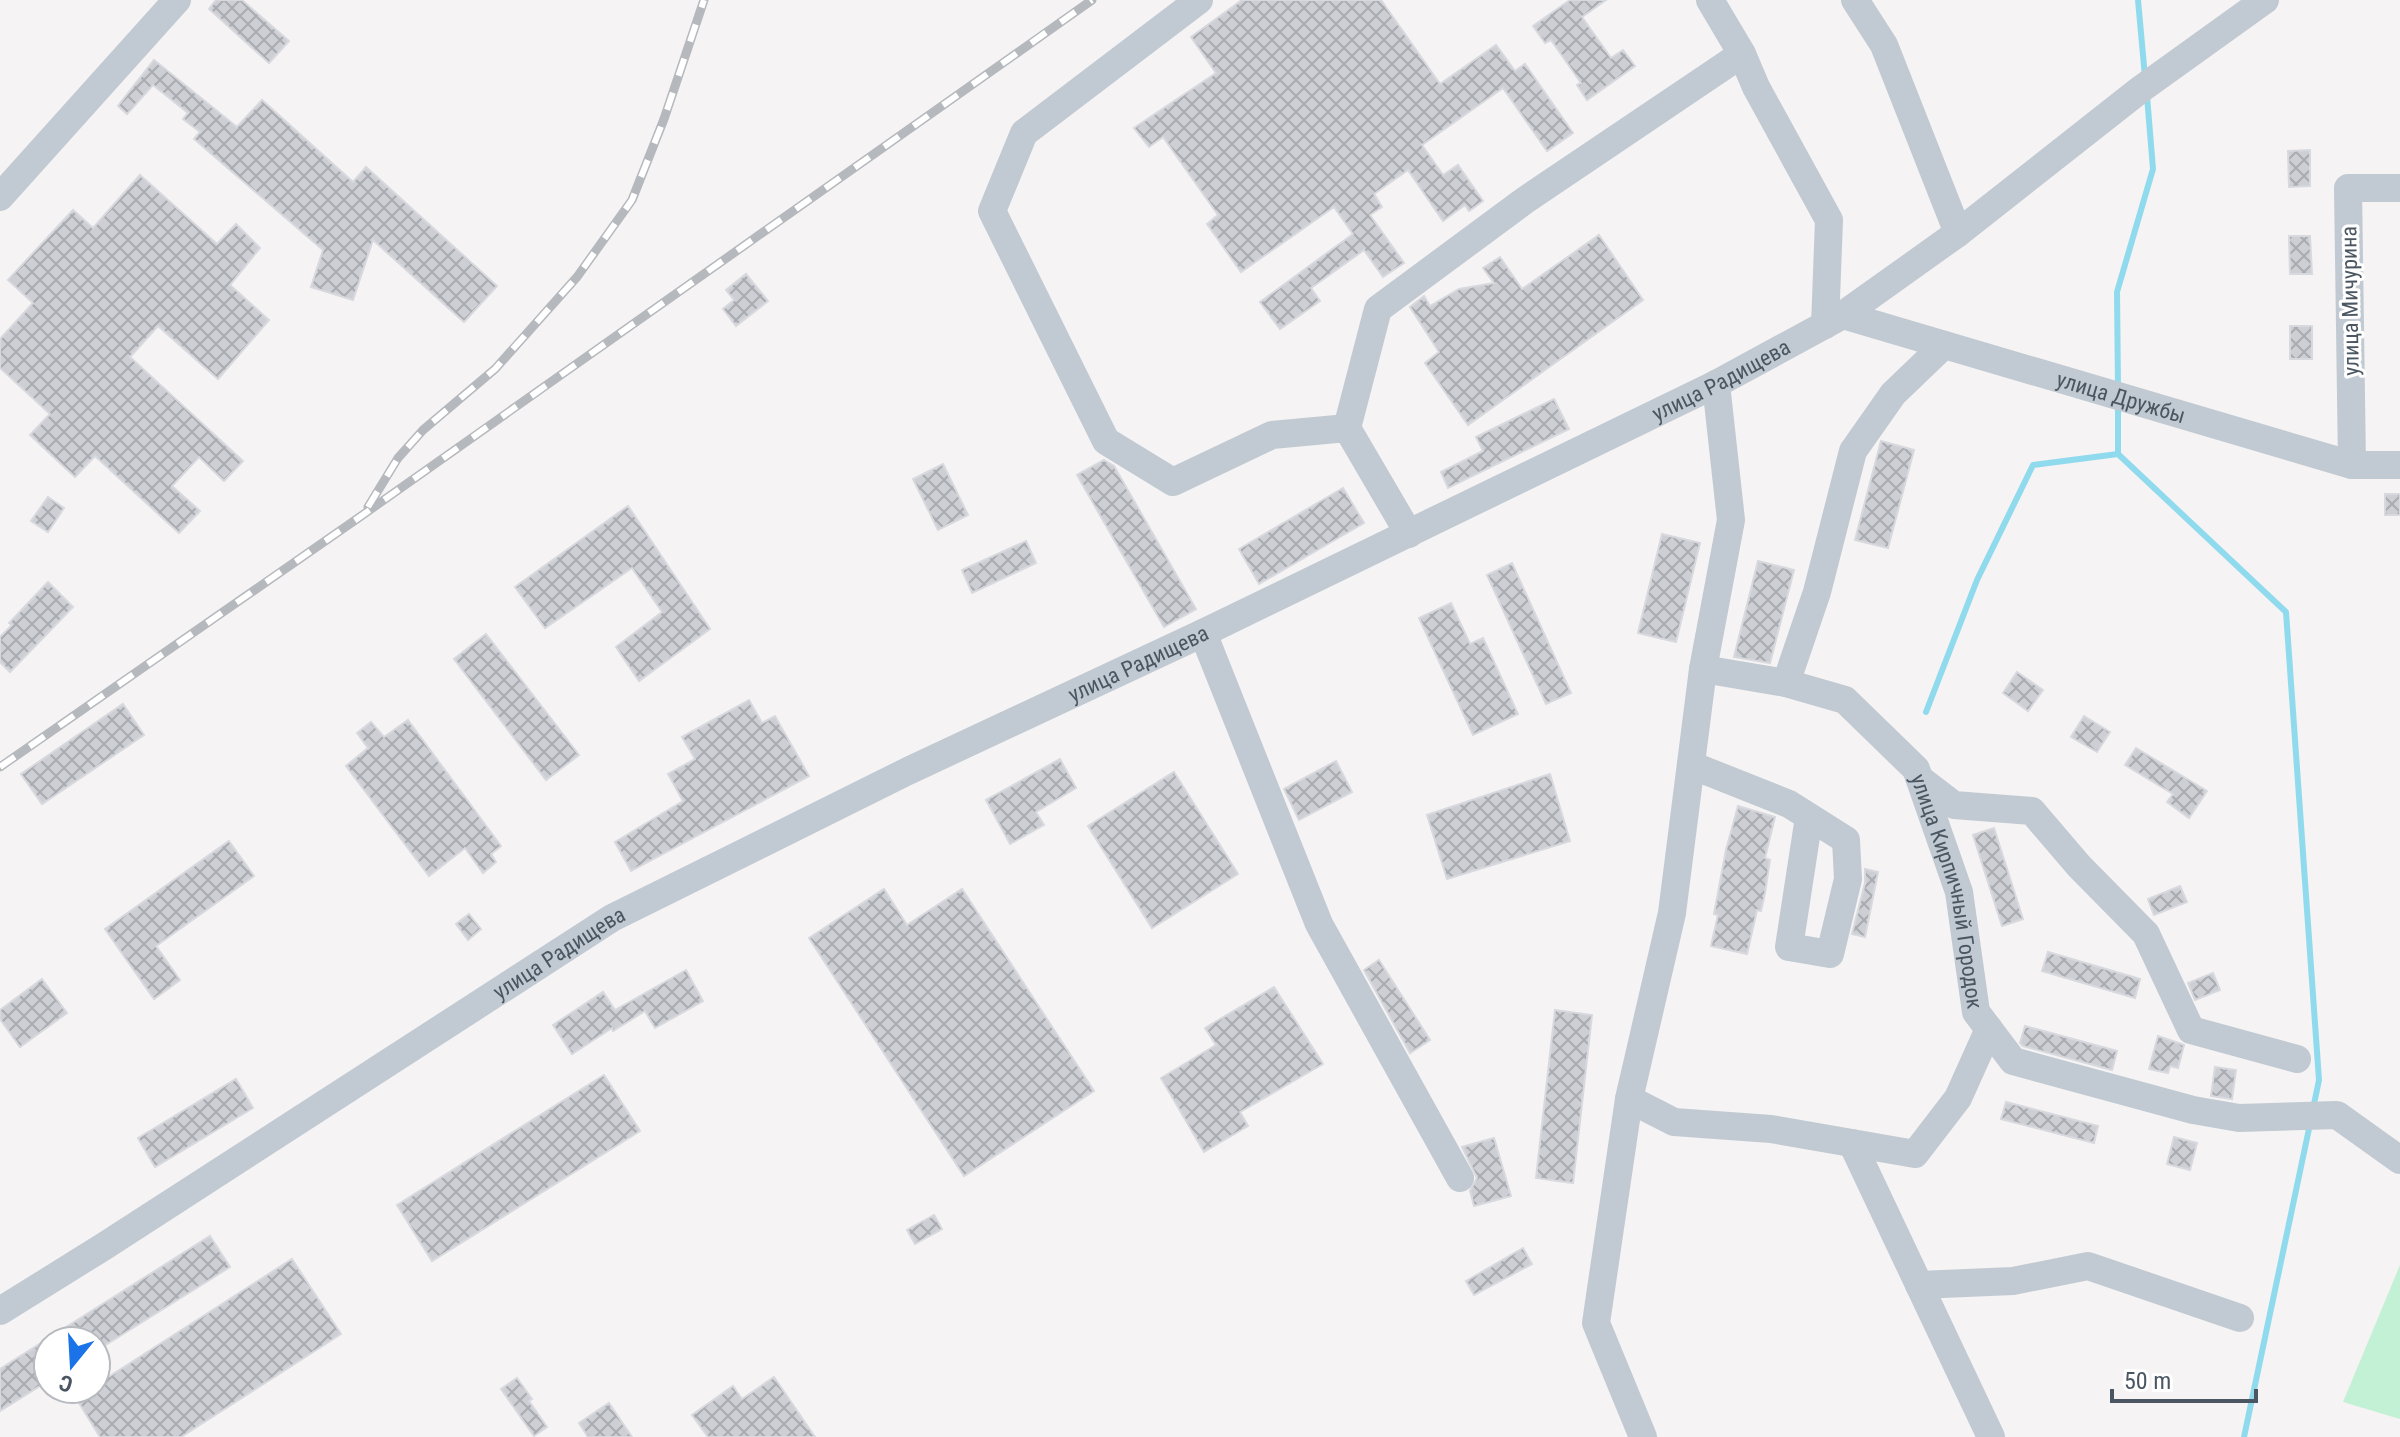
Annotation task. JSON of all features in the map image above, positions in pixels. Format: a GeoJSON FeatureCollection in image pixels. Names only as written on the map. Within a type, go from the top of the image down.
{"type":"FeatureCollection","features":[{"type":"Feature","properties":{"kind":"street"},"geometry":{"type":"LineString","coordinates":[[0,197],[177,0]]}},
{"type":"Feature","properties":{"kind":"street"},"geometry":{"type":"LineString","coordinates":[[1199,0],[1024,133],[992,211],[1106,441],[1173,482],[1272,435],[1347,428]]}},
{"type":"Feature","properties":{"kind":"street"},"geometry":{"type":"LineString","coordinates":[[1710,0],[1742,54],[1756,87],[1829,220],[1834,320]]}},
{"type":"Feature","properties":{"kind":"street"},"geometry":{"type":"LineString","coordinates":[[1855,0],[1884,45],[1958,233]]}},
{"type":"Feature","properties":{"kind":"street","name":"улица Радищева"},"geometry":{"type":"LineString","coordinates":[[0,1311],[612,918],[908,771],[1203,633],[1716,384],[1834,320],[1958,233],[2141,89],[2265,0]]}},
{"type":"Feature","properties":{"kind":"street"},"geometry":{"type":"LineString","coordinates":[[1409,534],[1347,428],[1378,309],[1524,201],[1742,54]]}},
{"type":"Feature","properties":{"kind":"street","name":"улица Мичурина"},"geometry":{"type":"LineString","coordinates":[[2352,465],[2348,188],[2400,188]]}},
{"type":"Feature","properties":{"kind":"street","name":"улица Дружбы"},"geometry":{"type":"LineString","coordinates":[[1834,320],[1944,345],[2352,465],[2400,465]]}},
{"type":"Feature","properties":{"kind":"street"},"geometry":{"type":"LineString","coordinates":[[1786,683],[1817,592],[1853,451],[1893,394],[1944,345]]}},
{"type":"Feature","properties":{"kind":"street"},"geometry":{"type":"LineString","coordinates":[[1643,1437],[1596,1323],[1629,1099],[1672,913],[1703,669],[1731,520],[1716,384]]}},
{"type":"Feature","properties":{"kind":"street"},"geometry":{"type":"LineString","coordinates":[[1203,633],[1319,924],[1460,1178]]}},
{"type":"Feature","properties":{"kind":"street","name":"улица Кирпичный Городок"},"geometry":{"type":"LineString","coordinates":[[1703,669],[1786,683],[1845,700],[1916,769],[1959,892],[1976,1012],[2013,1061],[2193,1110],[2239,1118],[2337,1115],[2400,1160]]}},
{"type":"Feature","properties":{"kind":"street"},"geometry":{"type":"LineString","coordinates":[[1691,765],[1789,804],[1809,817]]}},
{"type":"Feature","properties":{"kind":"street"},"geometry":{"type":"LineString","coordinates":[[1920,779],[1954,805],[2032,811],[2079,866],[2146,934],[2191,1030],[2297,1059]]}},
{"type":"Feature","properties":{"kind":"street"},"geometry":{"type":"LineString","coordinates":[[1629,1099],[1674,1122],[1771,1129],[1915,1154],[1958,1098],[1989,1029]]}},
{"type":"Feature","properties":{"kind":"street"},"geometry":{"type":"LineString","coordinates":[[1852,1143],[1991,1437]]}},
{"type":"Feature","properties":{"kind":"street"},"geometry":{"type":"LineString","coordinates":[[1919,1285],[2013,1281],[2088,1266],[2240,1318]]}},
{"type":"Feature","properties":{"kind":"green space"},"geometry":{"type":"Polygon","coordinates":[[[2400,1265],[2400,1419],[2343,1402],[2400,1265]]]}},
{"type":"Feature","properties":{"kind":"building"},"geometry":{"type":"Polygon","coordinates":[[[216,0],[242,0],[289,41],[269,63],[209,9],[216,0]]]}},
{"type":"Feature","properties":{"kind":"building"},"geometry":{"type":"Polygon","coordinates":[[[1242,0],[1381,0],[1440,84],[1496,45],[1515,71],[1525,64],[1573,133],[1547,151],[1503,88],[1422,145],[1443,175],[1458,165],[1483,201],[1469,211],[1465,205],[1443,221],[1408,170],[1374,194],[1382,207],[1370,215],[1404,263],[1383,277],[1364,250],[1311,288],[1320,301],[1280,329],[1260,302],[1353,234],[1334,207],[1241,272],[1207,224],[1218,215],[1163,137],[1149,147],[1134,128],[1216,73],[1191,37],[1242,0]]]}},
{"type":"Feature","properties":{"kind":"building"},"geometry":{"type":"Polygon","coordinates":[[[1570,0],[1606,0],[1582,17],[1611,58],[1623,50],[1635,66],[1587,100],[1577,85],[1581,83],[1551,40],[1545,43],[1533,26],[1570,0]]]}},
{"type":"Feature","properties":{"kind":"building"},"geometry":{"type":"Polygon","coordinates":[[[154,60],[237,127],[262,100],[353,182],[366,167],[497,286],[464,322],[373,240],[353,300],[311,287],[323,250],[194,139],[200,132],[183,119],[188,113],[153,85],[127,114],[118,106],[154,60]]]}},
{"type":"Feature","properties":{"kind":"building"},"geometry":{"type":"Polygon","coordinates":[[[2310,150],[2310,186],[2289,187],[2288,151],[2310,150]]]}},
{"type":"Feature","properties":{"kind":"building"},"geometry":{"type":"Polygon","coordinates":[[[140,175],[217,244],[236,224],[260,248],[230,285],[269,320],[218,379],[158,326],[130,357],[243,461],[224,481],[199,457],[172,486],[200,511],[179,533],[95,456],[75,477],[30,435],[50,414],[0,368],[0,339],[33,303],[8,280],[73,210],[93,228],[140,175]]]}},
{"type":"Feature","properties":{"kind":"building"},"geometry":{"type":"Polygon","coordinates":[[[1599,235],[1643,300],[1468,425],[1425,363],[1439,352],[1410,307],[1424,296],[1430,306],[1459,289],[1494,283],[1483,268],[1500,257],[1522,289],[1599,235]]]}},
{"type":"Feature","properties":{"kind":"building"},"geometry":{"type":"Polygon","coordinates":[[[2289,236],[2310,236],[2312,274],[2290,274],[2289,236]]]}},
{"type":"Feature","properties":{"kind":"building"},"geometry":{"type":"Polygon","coordinates":[[[746,274],[768,301],[736,326],[723,309],[734,300],[726,290],[746,274]]]}},
{"type":"Feature","properties":{"kind":"building"},"geometry":{"type":"Polygon","coordinates":[[[2290,326],[2312,326],[2312,359],[2290,359],[2290,326]]]}},
{"type":"Feature","properties":{"kind":"building"},"geometry":{"type":"Polygon","coordinates":[[[1554,399],[1569,429],[1448,488],[1441,472],[1483,451],[1476,437],[1554,399]]]}},
{"type":"Feature","properties":{"kind":"building"},"geometry":{"type":"Polygon","coordinates":[[[1881,441],[1914,450],[1888,548],[1855,540],[1881,441]]]}},
{"type":"Feature","properties":{"kind":"building"},"geometry":{"type":"Polygon","coordinates":[[[1104,460],[1114,466],[1196,609],[1164,627],[1077,475],[1104,460]]]}},
{"type":"Feature","properties":{"kind":"building"},"geometry":{"type":"Polygon","coordinates":[[[943,464],[968,515],[938,530],[913,479],[943,464]]]}},
{"type":"Feature","properties":{"kind":"building"},"geometry":{"type":"Polygon","coordinates":[[[1343,488],[1364,523],[1259,584],[1239,549],[1343,488]]]}},
{"type":"Feature","properties":{"kind":"building"},"geometry":{"type":"Polygon","coordinates":[[[2385,494],[2400,494],[2400,515],[2385,515],[2385,494]]]}},
{"type":"Feature","properties":{"kind":"building"},"geometry":{"type":"Polygon","coordinates":[[[48,497],[64,508],[48,532],[31,521],[48,497]]]}},
{"type":"Feature","properties":{"kind":"building"},"geometry":{"type":"Polygon","coordinates":[[[628,506],[710,629],[639,681],[616,647],[662,612],[632,568],[545,628],[515,587],[628,506]]]}},
{"type":"Feature","properties":{"kind":"building"},"geometry":{"type":"Polygon","coordinates":[[[1662,534],[1700,543],[1676,642],[1638,633],[1662,534]]]}},
{"type":"Feature","properties":{"kind":"building"},"geometry":{"type":"Polygon","coordinates":[[[1026,541],[1036,563],[972,593],[962,570],[1026,541]]]}},
{"type":"Feature","properties":{"kind":"building"},"geometry":{"type":"Polygon","coordinates":[[[1758,561],[1794,570],[1770,663],[1734,657],[1758,561]]]}},
{"type":"Feature","properties":{"kind":"building"},"geometry":{"type":"Polygon","coordinates":[[[1512,563],[1571,693],[1546,704],[1487,575],[1512,563]]]}},
{"type":"Feature","properties":{"kind":"building"},"geometry":{"type":"Polygon","coordinates":[[[48,582],[73,607],[10,672],[0,662],[0,637],[12,625],[9,623],[48,582]]]}},
{"type":"Feature","properties":{"kind":"building"},"geometry":{"type":"Polygon","coordinates":[[[1451,603],[1470,644],[1483,638],[1518,714],[1473,735],[1419,618],[1451,603]]]}},
{"type":"Feature","properties":{"kind":"building"},"geometry":{"type":"Polygon","coordinates":[[[486,634],[579,755],[546,780],[454,659],[486,634]]]}},
{"type":"Feature","properties":{"kind":"building"},"geometry":{"type":"Polygon","coordinates":[[[2017,672],[2043,690],[2028,711],[2003,693],[2017,672]]]}},
{"type":"Feature","properties":{"kind":"building"},"geometry":{"type":"Polygon","coordinates":[[[749,700],[762,723],[775,716],[809,776],[631,871],[615,842],[683,801],[668,774],[695,759],[682,737],[749,700]]]}},
{"type":"Feature","properties":{"kind":"building"},"geometry":{"type":"Polygon","coordinates":[[[123,704],[144,735],[42,804],[21,774],[123,704]]]}},
{"type":"Feature","properties":{"kind":"building"},"geometry":{"type":"Polygon","coordinates":[[[2084,716],[2110,732],[2097,752],[2071,737],[2084,716]]]}},
{"type":"Feature","properties":{"kind":"building"},"geometry":{"type":"Polygon","coordinates":[[[408,720],[501,846],[491,854],[496,862],[483,873],[465,848],[429,876],[346,766],[368,748],[357,733],[371,722],[384,737],[408,720]]]}},
{"type":"Feature","properties":{"kind":"building"},"geometry":{"type":"Polygon","coordinates":[[[2136,748],[2207,791],[2189,818],[2167,802],[2173,794],[2125,765],[2136,748]]]}},
{"type":"Feature","properties":{"kind":"building"},"geometry":{"type":"Polygon","coordinates":[[[1060,759],[1076,788],[1036,812],[1044,825],[1010,844],[986,800],[1060,759]]]}},
{"type":"Feature","properties":{"kind":"building"},"geometry":{"type":"Polygon","coordinates":[[[1336,761],[1352,792],[1299,820],[1284,789],[1336,761]]]}},
{"type":"Feature","properties":{"kind":"building"},"geometry":{"type":"Polygon","coordinates":[[[1174,772],[1238,874],[1152,928],[1088,826],[1174,772]]]}},
{"type":"Feature","properties":{"kind":"building"},"geometry":{"type":"Polygon","coordinates":[[[1550,774],[1570,841],[1447,879],[1427,815],[1550,774]]]}},
{"type":"Feature","properties":{"kind":"building"},"geometry":{"type":"Polygon","coordinates":[[[1738,806],[1775,817],[1765,858],[1770,860],[1765,893],[1761,911],[1757,910],[1747,954],[1711,946],[1726,850],[1738,806]]]}},
{"type":"Feature","properties":{"kind":"building"},"geometry":{"type":"Polygon","coordinates":[[[1994,828],[2023,919],[2002,926],[1973,835],[1994,828]]]}},
{"type":"Feature","properties":{"kind":"building"},"geometry":{"type":"Polygon","coordinates":[[[229,841],[254,876],[156,946],[180,980],[154,999],[105,929],[229,841]]]}},
{"type":"Feature","properties":{"kind":"building"},"geometry":{"type":"Polygon","coordinates":[[[1865,869],[1878,872],[1865,937],[1852,934],[1865,883],[1865,869]]]}},
{"type":"Feature","properties":{"kind":"building"},"geometry":{"type":"Polygon","coordinates":[[[2180,886],[2187,902],[2154,915],[2148,899],[2180,886]]]}},
{"type":"Feature","properties":{"kind":"building"},"geometry":{"type":"Polygon","coordinates":[[[884,889],[907,925],[962,889],[1094,1091],[964,1176],[809,938],[884,889]]]}},
{"type":"Feature","properties":{"kind":"building"},"geometry":{"type":"Polygon","coordinates":[[[469,914],[481,929],[468,940],[456,924],[469,914]]]}},
{"type":"Feature","properties":{"kind":"building"},"geometry":{"type":"Polygon","coordinates":[[[2048,952],[2140,979],[2135,998],[2042,971],[2048,952]]]}},
{"type":"Feature","properties":{"kind":"building"},"geometry":{"type":"Polygon","coordinates":[[[1379,960],[1430,1040],[1410,1053],[1364,970],[1379,960]]]}},
{"type":"Feature","properties":{"kind":"building"},"geometry":{"type":"Polygon","coordinates":[[[686,970],[703,1001],[655,1028],[645,1011],[572,1054],[553,1025],[603,992],[615,1010],[686,970]]]}},
{"type":"Feature","properties":{"kind":"building"},"geometry":{"type":"Polygon","coordinates":[[[2213,973],[2220,990],[2195,1000],[2188,983],[2213,973]]]}},
{"type":"Feature","properties":{"kind":"building"},"geometry":{"type":"Polygon","coordinates":[[[42,979],[67,1013],[20,1047],[0,1019],[0,1010],[42,979]]]}},
{"type":"Feature","properties":{"kind":"building"},"geometry":{"type":"Polygon","coordinates":[[[1274,987],[1323,1064],[1240,1112],[1248,1126],[1204,1152],[1161,1078],[1216,1045],[1205,1028],[1274,987]]]}},
{"type":"Feature","properties":{"kind":"building"},"geometry":{"type":"Polygon","coordinates":[[[1555,1010],[1592,1015],[1573,1183],[1536,1178],[1555,1010]]]}},
{"type":"Feature","properties":{"kind":"building"},"geometry":{"type":"Polygon","coordinates":[[[2025,1026],[2117,1051],[2112,1070],[2023,1046],[2020,1043],[2025,1026]]]}},
{"type":"Feature","properties":{"kind":"building"},"geometry":{"type":"Polygon","coordinates":[[[2158,1036],[2184,1045],[2178,1068],[2170,1066],[2168,1073],[2149,1069],[2158,1036]]]}},
{"type":"Feature","properties":{"kind":"building"},"geometry":{"type":"Polygon","coordinates":[[[2215,1067],[2236,1070],[2232,1099],[2211,1096],[2215,1067]]]}},
{"type":"Feature","properties":{"kind":"building"},"geometry":{"type":"Polygon","coordinates":[[[604,1075],[640,1131],[432,1261],[397,1205],[604,1075]]]}},
{"type":"Feature","properties":{"kind":"building"},"geometry":{"type":"Polygon","coordinates":[[[236,1079],[253,1108],[155,1167],[138,1138],[236,1079]]]}},
{"type":"Feature","properties":{"kind":"building"},"geometry":{"type":"Polygon","coordinates":[[[2006,1102],[2098,1126],[2094,1143],[2001,1119],[2006,1102]]]}},
{"type":"Feature","properties":{"kind":"building"},"geometry":{"type":"Polygon","coordinates":[[[2174,1137],[2197,1143],[2190,1170],[2167,1164],[2174,1137]]]}},
{"type":"Feature","properties":{"kind":"building"},"geometry":{"type":"Polygon","coordinates":[[[1494,1138],[1511,1196],[1474,1206],[1470,1191],[1477,1178],[1462,1147],[1494,1138]]]}},
{"type":"Feature","properties":{"kind":"building"},"geometry":{"type":"Polygon","coordinates":[[[934,1215],[942,1229],[915,1244],[907,1230],[934,1215]]]}},
{"type":"Feature","properties":{"kind":"building"},"geometry":{"type":"Polygon","coordinates":[[[210,1236],[230,1267],[112,1341],[112,1325],[69,1325],[210,1236]]]}},
{"type":"Feature","properties":{"kind":"building"},"geometry":{"type":"Polygon","coordinates":[[[1523,1248],[1532,1264],[1474,1295],[1466,1281],[1523,1248]]]}},
{"type":"Feature","properties":{"kind":"building"},"geometry":{"type":"Polygon","coordinates":[[[292,1259],[341,1334],[181,1437],[100,1437],[80,1405],[112,1405],[112,1375],[292,1259]]]}},
{"type":"Feature","properties":{"kind":"building"},"geometry":{"type":"Polygon","coordinates":[[[32,1349],[32,1391],[0,1411],[0,1369],[32,1349]]]}},
{"type":"Feature","properties":{"kind":"building"},"geometry":{"type":"Polygon","coordinates":[[[774,1377],[815,1437],[708,1437],[692,1415],[733,1386],[742,1399],[774,1377]]]}},
{"type":"Feature","properties":{"kind":"building"},"geometry":{"type":"Polygon","coordinates":[[[517,1378],[547,1427],[534,1436],[501,1389],[517,1378]]]}},
{"type":"Feature","properties":{"kind":"building"},"geometry":{"type":"Polygon","coordinates":[[[609,1403],[632,1437],[588,1437],[579,1423],[609,1403]]]}},
{"type":"Feature","properties":{"kind":"waterway"},"geometry":{"type":"LineString","coordinates":[[2138,0],[2145,77]]}},
{"type":"Feature","properties":{"kind":"waterway"},"geometry":{"type":"LineString","coordinates":[[2118,387],[2117,292],[2153,169],[2147,96]]}},
{"type":"Feature","properties":{"kind":"waterway"},"geometry":{"type":"LineString","coordinates":[[2118,402],[2118,454],[2286,612],[2319,1080],[2313,1109]]}},
{"type":"Feature","properties":{"kind":"waterway"},"geometry":{"type":"LineString","coordinates":[[1926,712],[1977,580],[2033,465],[2118,454]]}},
{"type":"Feature","properties":{"kind":"waterway"},"geometry":{"type":"LineString","coordinates":[[2244,1437],[2310,1124]]}},
{"type":"Feature","properties":{"kind":"railway"},"geometry":{"type":"LineString","coordinates":[[368,507],[398,458],[423,430],[495,369],[577,277],[632,200],[664,119],[704,0]]}},
{"type":"Feature","properties":{"kind":"railway"},"geometry":{"type":"LineString","coordinates":[[0,767],[1092,0]]}}]}
